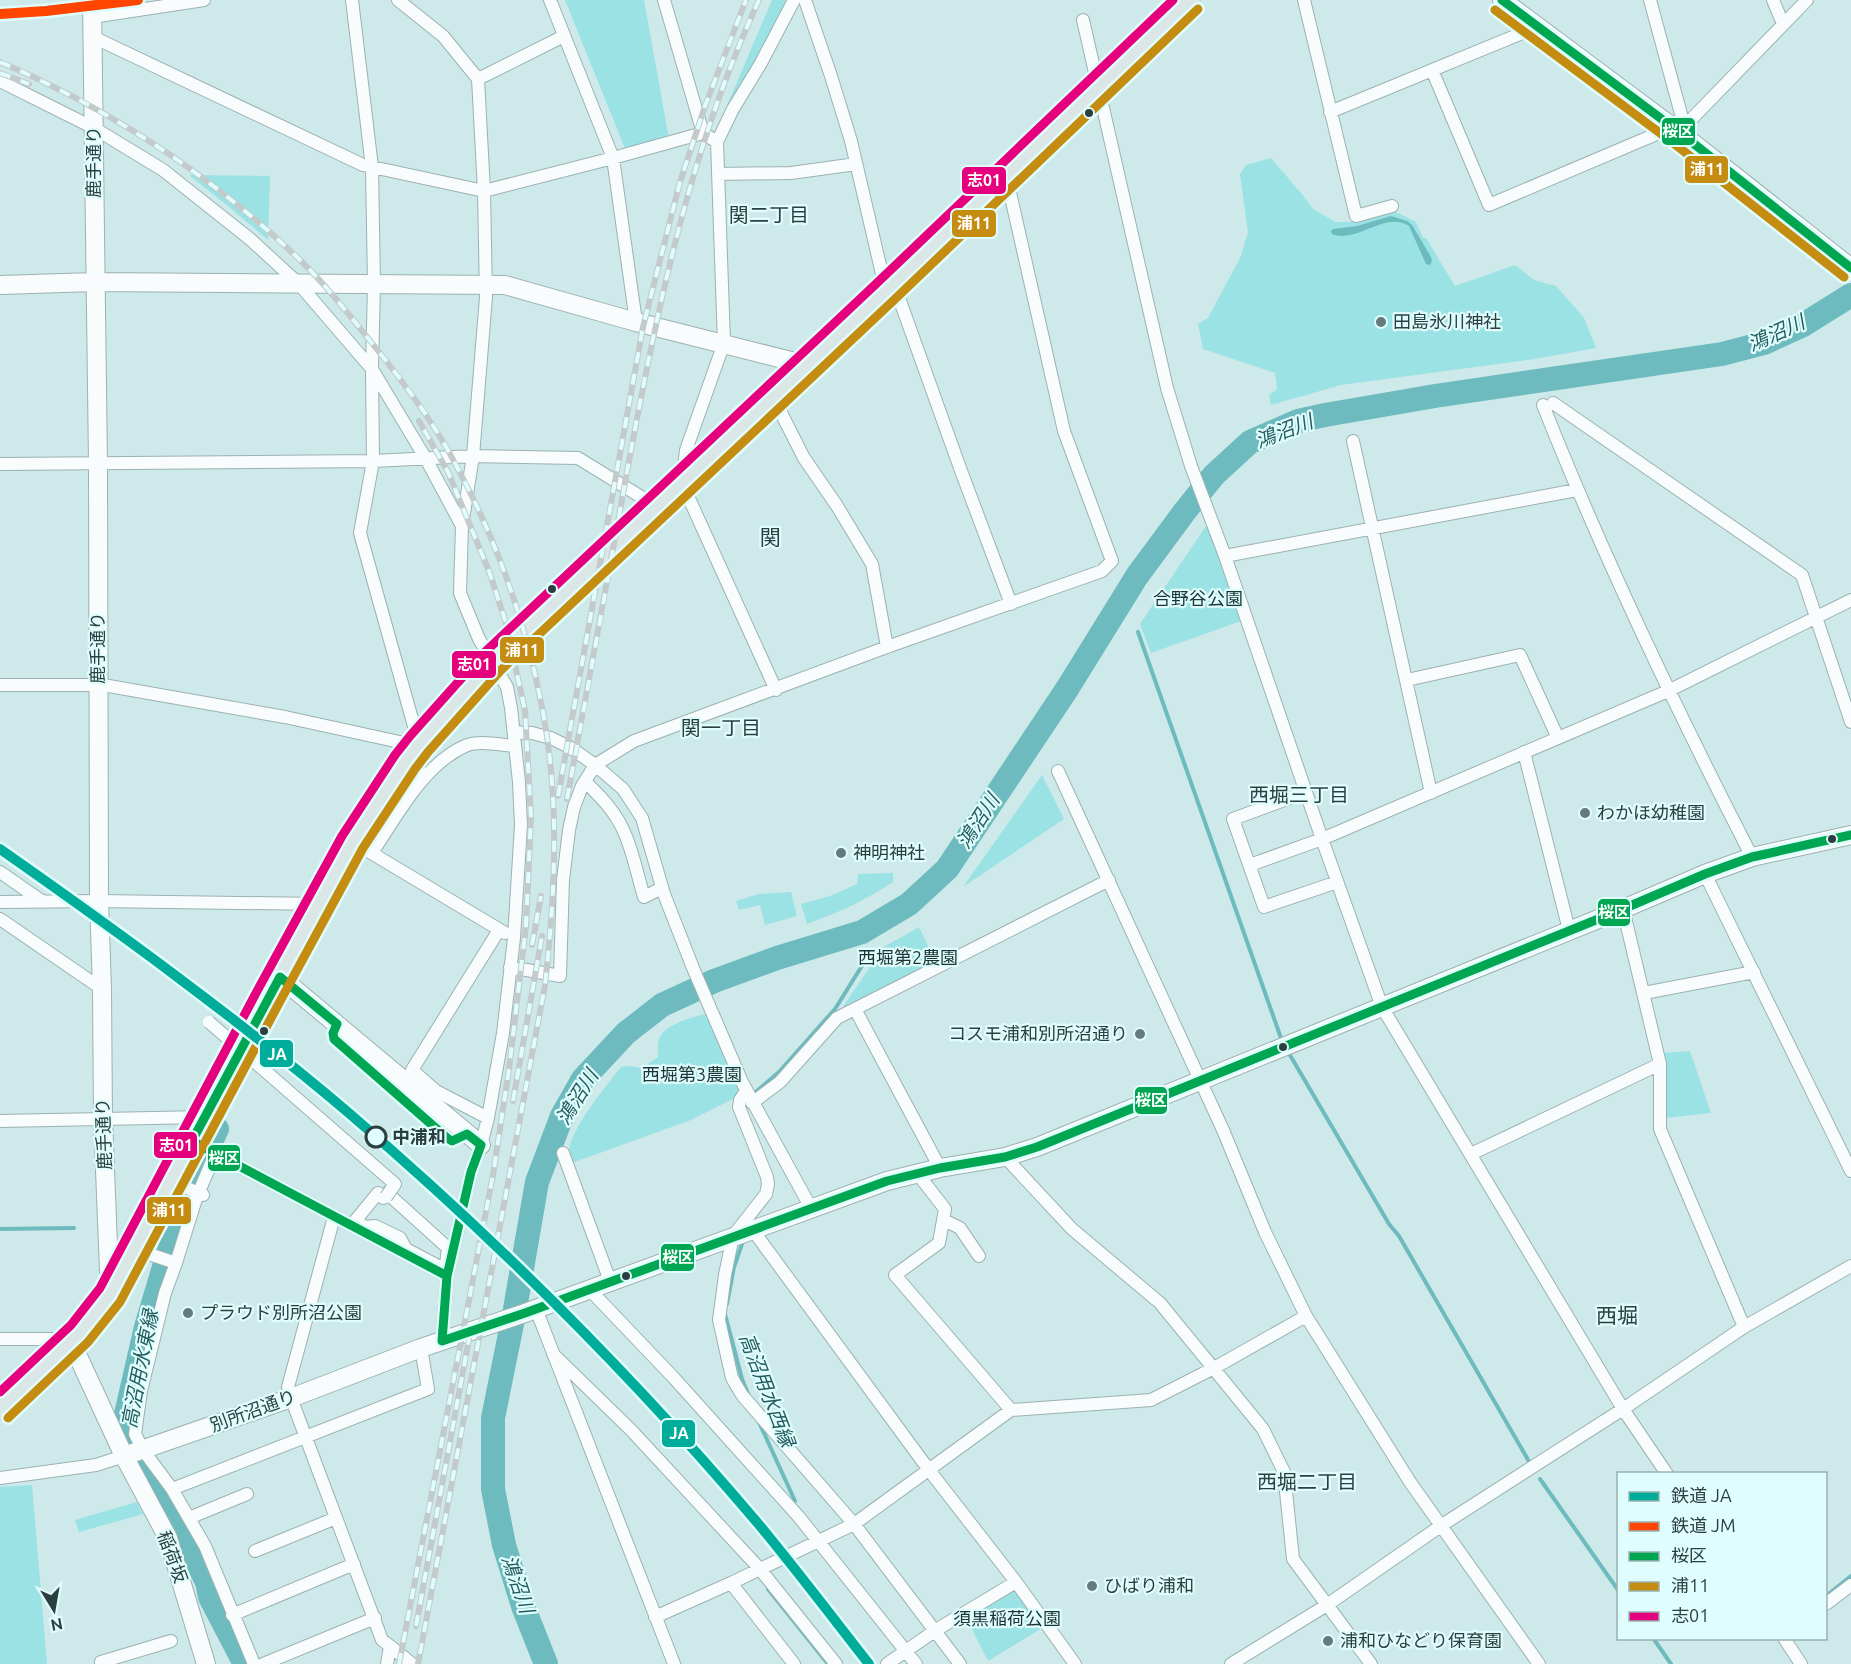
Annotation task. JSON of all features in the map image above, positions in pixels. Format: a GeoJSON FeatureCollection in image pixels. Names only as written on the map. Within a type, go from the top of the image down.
{"type":"FeatureCollection","features":[{"type":"Feature","properties":{"kind":"main road"},"geometry":{"type":"LineString","coordinates":[[0,1409],[91,1321],[110,1295],[134,1249],[190,1190],[206,1149],[204,1117],[353,842],[418,745],[492,662],[890,288],[1190,0]]}},
{"type":"Feature","properties":{"kind":"street"},"geometry":{"type":"LineString","coordinates":[[92,9],[204,0]]}},
{"type":"Feature","properties":{"kind":"street"},"geometry":{"type":"LineString","coordinates":[[0,685],[98,685],[285,717],[418,745],[360,533],[373,460],[374,284],[372,167],[352,0]]}},
{"type":"Feature","properties":{"kind":"street"},"geometry":{"type":"LineString","coordinates":[[398,0],[442,36],[478,79],[484,191],[486,297],[473,456],[462,526],[460,593],[479,639],[507,687],[514,732],[521,825],[514,938],[503,1033],[488,1118],[471,1172],[447,1276],[442,1341]]}},
{"type":"Feature","properties":{"kind":"street"},"geometry":{"type":"LineString","coordinates":[[550,0],[614,158],[636,322]]}},
{"type":"Feature","properties":{"kind":"street"},"geometry":{"type":"LineString","coordinates":[[664,0],[703,133],[717,142]]}},
{"type":"Feature","properties":{"kind":"street"},"geometry":{"type":"LineString","coordinates":[[776,690],[682,483],[686,450],[724,343],[717,142],[794,0]]}},
{"type":"Feature","properties":{"kind":"street"},"geometry":{"type":"LineString","coordinates":[[805,0],[834,87],[890,288],[1011,604]]}},
{"type":"Feature","properties":{"kind":"street"},"geometry":{"type":"LineString","coordinates":[[1304,0],[1356,216],[1392,206]]}},
{"type":"Feature","properties":{"kind":"street"},"geometry":{"type":"LineString","coordinates":[[1502,0],[1679,128],[1851,268]]}},
{"type":"Feature","properties":{"kind":"street"},"geometry":{"type":"LineString","coordinates":[[1650,0],[1679,128]]}},
{"type":"Feature","properties":{"kind":"street"},"geometry":{"type":"LineString","coordinates":[[1773,0],[1783,24]]}},
{"type":"Feature","properties":{"kind":"street"},"geometry":{"type":"LineString","coordinates":[[1432,70],[1489,205],[1679,128],[1807,0]]}},
{"type":"Feature","properties":{"kind":"street","name":"鹿手通り"},"geometry":{"type":"LineString","coordinates":[[92,9],[98,464],[99,901],[103,1120],[110,1295]]}},
{"type":"Feature","properties":{"kind":"street"},"geometry":{"type":"LineString","coordinates":[[1083,20],[1167,388],[1191,466],[1225,556],[1305,792],[1382,1007],[1623,1409],[1666,1472]]}},
{"type":"Feature","properties":{"kind":"street"},"geometry":{"type":"LineString","coordinates":[[1330,112],[1537,27]]}},
{"type":"Feature","properties":{"kind":"street"},"geometry":{"type":"LineString","coordinates":[[478,79],[564,36]]}},
{"type":"Feature","properties":{"kind":"street"},"geometry":{"type":"LineString","coordinates":[[93,38],[363,165],[484,191],[703,133]]}},
{"type":"Feature","properties":{"kind":"street"},"geometry":{"type":"LineString","coordinates":[[0,81],[94,128],[163,170],[250,239],[299,284],[372,369],[426,459],[462,526]]}},
{"type":"Feature","properties":{"kind":"street"},"geometry":{"type":"LineString","coordinates":[[718,174],[790,172],[856,164]]}},
{"type":"Feature","properties":{"kind":"street"},"geometry":{"type":"LineString","coordinates":[[510,967],[560,976],[565,860],[574,807],[595,765],[634,741],[887,647],[1102,571],[1112,561],[1064,431],[1006,175]]}},
{"type":"Feature","properties":{"kind":"street"},"geometry":{"type":"LineString","coordinates":[[0,285],[95,282],[505,285],[636,322],[807,365]]}},
{"type":"Feature","properties":{"kind":"street"},"geometry":{"type":"LineString","coordinates":[[773,397],[804,458],[837,506],[872,564],[887,647]]}},
{"type":"Feature","properties":{"kind":"street"},"geometry":{"type":"LineString","coordinates":[[1752,856],[1668,690],[1576,490],[1548,404],[1802,575],[1851,722]]}},
{"type":"Feature","properties":{"kind":"street"},"geometry":{"type":"LineString","coordinates":[[1353,441],[1431,793]]}},
{"type":"Feature","properties":{"kind":"street"},"geometry":{"type":"LineString","coordinates":[[0,464],[373,460],[473,456],[578,458],[656,506]]}},
{"type":"Feature","properties":{"kind":"street"},"geometry":{"type":"LineString","coordinates":[[1225,556],[1576,490]]}},
{"type":"Feature","properties":{"kind":"street"},"geometry":{"type":"LineString","coordinates":[[1250,865],[1322,840],[1668,690],[1851,600]]}},
{"type":"Feature","properties":{"kind":"street"},"geometry":{"type":"LineString","coordinates":[[1407,681],[1520,655],[1558,738]]}},
{"type":"Feature","properties":{"kind":"street"},"geometry":{"type":"LineString","coordinates":[[514,732],[532,733],[551,738],[571,748],[623,789],[643,820],[662,888],[693,968],[749,1097],[810,1208]]}},
{"type":"Feature","properties":{"kind":"street"},"geometry":{"type":"LineString","coordinates":[[372,853],[425,776],[442,761],[465,746],[478,744],[515,746]]}},
{"type":"Feature","properties":{"kind":"street"},"geometry":{"type":"LineString","coordinates":[[1524,752],[1569,930]]}},
{"type":"Feature","properties":{"kind":"street"},"geometry":{"type":"LineString","coordinates":[[405,762],[425,776]]}},
{"type":"Feature","properties":{"kind":"street"},"geometry":{"type":"LineString","coordinates":[[1058,771],[1223,1130],[1265,1232],[1306,1316],[1410,1482],[1539,1664]]}},
{"type":"Feature","properties":{"kind":"street"},"geometry":{"type":"LineString","coordinates":[[585,781],[618,819],[629,846],[644,897],[662,888]]}},
{"type":"Feature","properties":{"kind":"street"},"geometry":{"type":"LineString","coordinates":[[1305,792],[1233,819],[1264,907],[1337,882]]}},
{"type":"Feature","properties":{"kind":"street"},"geometry":{"type":"LineString","coordinates":[[674,1664],[553,1354],[529,1311],[887,1180],[1005,1157],[1037,1147],[1201,1082],[1705,874],[1752,856],[1851,835]]}},
{"type":"Feature","properties":{"kind":"street"},"geometry":{"type":"LineString","coordinates":[[353,842],[514,938]]}},
{"type":"Feature","properties":{"kind":"street"},"geometry":{"type":"LineString","coordinates":[[0,872],[44,902]]}},
{"type":"Feature","properties":{"kind":"street"},"geometry":{"type":"LineString","coordinates":[[1705,874],[1847,1152],[1851,1171]]}},
{"type":"Feature","properties":{"kind":"street"},"geometry":{"type":"LineString","coordinates":[[960,1664],[854,1524],[742,1395],[732,1378],[719,1320],[725,1275],[766,1194],[768,1184],[739,1107],[740,1100],[780,1082],[837,1018],[1109,880]]}},
{"type":"Feature","properties":{"kind":"street"},"geometry":{"type":"LineString","coordinates":[[0,902],[320,904]]}},
{"type":"Feature","properties":{"kind":"street"},"geometry":{"type":"LineString","coordinates":[[1623,909],[1660,1064],[1660,1129],[1744,1327]]}},
{"type":"Feature","properties":{"kind":"street"},"geometry":{"type":"LineString","coordinates":[[0,920],[102,989]]}},
{"type":"Feature","properties":{"kind":"street"},"geometry":{"type":"LineString","coordinates":[[488,1118],[436,1091],[412,1070],[499,930]]}},
{"type":"Feature","properties":{"kind":"street"},"geometry":{"type":"LineString","coordinates":[[1644,993],[1754,972]]}},
{"type":"Feature","properties":{"kind":"street"},"geometry":{"type":"LineString","coordinates":[[280,977],[481,1145]]}},
{"type":"Feature","properties":{"kind":"street"},"geometry":{"type":"LineString","coordinates":[[855,1009],[940,1168]]}},
{"type":"Feature","properties":{"kind":"street"},"geometry":{"type":"LineString","coordinates":[[209,1022],[395,1184],[386,1197]]}},
{"type":"Feature","properties":{"kind":"street"},"geometry":{"type":"LineString","coordinates":[[1471,1154],[1660,1064]]}},
{"type":"Feature","properties":{"kind":"street"},"geometry":{"type":"LineString","coordinates":[[0,1121],[204,1117]]}},
{"type":"Feature","properties":{"kind":"street"},"geometry":{"type":"LineString","coordinates":[[254,1664],[205,1546],[172,1489],[134,1453],[135,1427],[165,1293],[190,1190],[206,1149],[447,1276]]}},
{"type":"Feature","properties":{"kind":"street"},"geometry":{"type":"LineString","coordinates":[[563,1153],[610,1281]]}},
{"type":"Feature","properties":{"kind":"street"},"geometry":{"type":"LineString","coordinates":[[1005,1157],[1072,1229],[1160,1303],[1263,1429],[1284,1472],[1293,1559],[1371,1664]]}},
{"type":"Feature","properties":{"kind":"street"},"geometry":{"type":"LineString","coordinates":[[918,1173],[945,1209],[939,1243],[895,1275],[1011,1410]]}},
{"type":"Feature","properties":{"kind":"street"},"geometry":{"type":"LineString","coordinates":[[378,1193],[383,1198],[387,1194],[448,1248],[446,1265],[440,1267],[406,1249],[400,1238],[375,1226],[365,1227],[355,1221],[378,1193]]}},
{"type":"Feature","properties":{"kind":"street"},"geometry":{"type":"LineString","coordinates":[[334,1216],[288,1387],[382,1640],[412,1664]]}},
{"type":"Feature","properties":{"kind":"street"},"geometry":{"type":"LineString","coordinates":[[944,1220],[960,1228],[979,1256]]}},
{"type":"Feature","properties":{"kind":"street"},"geometry":{"type":"LineString","coordinates":[[745,1232],[1016,1582],[1075,1664]]}},
{"type":"Feature","properties":{"kind":"street"},"geometry":{"type":"LineString","coordinates":[[134,1249],[173,1263]]}},
{"type":"Feature","properties":{"kind":"street"},"geometry":{"type":"LineString","coordinates":[[1231,1664],[1327,1605],[1442,1525],[1623,1409],[1744,1327],[1851,1266]]}},
{"type":"Feature","properties":{"kind":"street"},"geometry":{"type":"LineString","coordinates":[[589,1289],[673,1377],[799,1517],[916,1664]]}},
{"type":"Feature","properties":{"kind":"street","name":"別所沼通り"},"geometry":{"type":"LineString","coordinates":[[0,1478],[96,1465],[291,1398],[421,1348],[529,1311]]}},
{"type":"Feature","properties":{"kind":"street"},"geometry":{"type":"LineString","coordinates":[[656,1617],[854,1524],[1011,1410],[1151,1400],[1214,1368],[1306,1316]]}},
{"type":"Feature","properties":{"kind":"street"},"geometry":{"type":"LineString","coordinates":[[0,1339],[59,1339],[70,1343]]}},
{"type":"Feature","properties":{"kind":"street","name":"稲荷坂"},"geometry":{"type":"LineString","coordinates":[[70,1343],[134,1453],[168,1538],[206,1664]]}},
{"type":"Feature","properties":{"kind":"street"},"geometry":{"type":"LineString","coordinates":[[172,1489],[428,1389],[421,1348]]}},
{"type":"Feature","properties":{"kind":"street"},"geometry":{"type":"LineString","coordinates":[[553,1354],[631,1430],[759,1568],[836,1664]]}},
{"type":"Feature","properties":{"kind":"street"},"geometry":{"type":"LineString","coordinates":[[189,1518],[247,1494]]}},
{"type":"Feature","properties":{"kind":"street"},"geometry":{"type":"LineString","coordinates":[[255,1551],[336,1518]]}},
{"type":"Feature","properties":{"kind":"street"},"geometry":{"type":"LineString","coordinates":[[232,1615],[354,1564]]}},
{"type":"Feature","properties":{"kind":"street"},"geometry":{"type":"LineString","coordinates":[[730,1582],[794,1664]]}},
{"type":"Feature","properties":{"kind":"street"},"geometry":{"type":"LineString","coordinates":[[887,1664],[936,1630],[1016,1582]]}},
{"type":"Feature","properties":{"kind":"street"},"geometry":{"type":"LineString","coordinates":[[1827,1603],[1851,1585]]}},
{"type":"Feature","properties":{"kind":"street"},"geometry":{"type":"LineString","coordinates":[[263,1664],[375,1618]]}},
{"type":"Feature","properties":{"kind":"street"},"geometry":{"type":"LineString","coordinates":[[1785,1640],[1802,1664]]}},
{"type":"Feature","properties":{"kind":"street"},"geometry":{"type":"LineString","coordinates":[[101,1664],[101,1662],[171,1641]]}},
{"type":"Feature","properties":{"kind":"street"},"geometry":{"type":"LineString","coordinates":[[387,1664],[390,1646]]}},
{"type":"Feature","properties":{"kind":"green space"},"geometry":{"type":"Polygon","coordinates":[[[565,0],[644,0],[669,139],[626,151],[565,0]]]}},
{"type":"Feature","properties":{"kind":"green space"},"geometry":{"type":"Polygon","coordinates":[[[772,0],[791,0],[732,104],[728,103],[772,0]]]}},
{"type":"Feature","properties":{"kind":"green space"},"geometry":{"type":"Polygon","coordinates":[[[1271,158],[1314,210],[1336,222],[1351,222],[1392,210],[1416,222],[1423,238],[1426,238],[1455,286],[1515,265],[1534,280],[1556,286],[1584,318],[1596,348],[1535,359],[1341,385],[1271,405],[1269,395],[1277,389],[1275,373],[1203,349],[1198,324],[1208,318],[1241,256],[1248,232],[1240,174],[1246,165],[1271,158]]]}},
{"type":"Feature","properties":{"kind":"green space"},"geometry":{"type":"Polygon","coordinates":[[[189,175],[270,176],[268,240],[234,211],[189,175]]]}},
{"type":"Feature","properties":{"kind":"green space","name":"合野谷公園"},"geometry":{"type":"Polygon","coordinates":[[[1208,523],[1241,621],[1151,653],[1140,624],[1208,523]]]}},
{"type":"Feature","properties":{"kind":"green space"},"geometry":{"type":"Polygon","coordinates":[[[1042,775],[1064,819],[963,887],[1042,775]]]}},
{"type":"Feature","properties":{"kind":"green space"},"geometry":{"type":"Polygon","coordinates":[[[893,873],[893,882],[883,889],[852,906],[807,924],[801,904],[830,896],[857,884],[858,874],[893,873]]]}},
{"type":"Feature","properties":{"kind":"green space"},"geometry":{"type":"Polygon","coordinates":[[[791,892],[797,916],[765,925],[760,905],[739,910],[736,901],[759,894],[791,892]]]}},
{"type":"Feature","properties":{"kind":"green space","name":"西堀第2農園"},"geometry":{"type":"Polygon","coordinates":[[[919,927],[936,962],[838,1014],[874,961],[868,956],[919,927]]]}},
{"type":"Feature","properties":{"kind":"green space","name":"西堀第3農園"},"geometry":{"type":"Polygon","coordinates":[[[709,1013],[741,1090],[735,1098],[691,1120],[572,1163],[569,1151],[577,1129],[591,1106],[621,1067],[642,1068],[658,1057],[659,1039],[663,1032],[682,1021],[709,1013]]]}},
{"type":"Feature","properties":{"kind":"green space"},"geometry":{"type":"Polygon","coordinates":[[[1690,1051],[1711,1113],[1665,1118],[1663,1053],[1690,1051]]]}},
{"type":"Feature","properties":{"kind":"green space"},"geometry":{"type":"Polygon","coordinates":[[[32,1485],[47,1664],[0,1664],[0,1487],[32,1485]]]}},
{"type":"Feature","properties":{"kind":"green space"},"geometry":{"type":"Polygon","coordinates":[[[137,1502],[143,1514],[79,1532],[75,1520],[137,1502]]]}},
{"type":"Feature","properties":{"kind":"green space","name":"須黒稲荷公園"},"geometry":{"type":"Polygon","coordinates":[[[1016,1582],[1044,1627],[988,1661],[966,1617],[1016,1582]]]}},
{"type":"Feature","properties":{"kind":"shaded area"},"geometry":{"type":"Polygon","coordinates":[[[1391,216],[1412,225],[1431,257],[1430,265],[1426,264],[1409,226],[1400,222],[1381,224],[1351,235],[1332,234],[1331,231],[1391,216]]]}},
{"type":"Feature","properties":{"kind":"waterway","name":"鴻沼川"},"geometry":{"type":"LineString","coordinates":[[546,1664],[523,1606],[504,1545],[493,1489],[493,1418],[537,1182],[562,1116],[583,1079],[626,1033],[662,1005],[714,981],[777,958],[862,932],[909,904],[947,869],[1067,689],[1137,576],[1214,475],[1250,442],[1298,421],[1325,415],[1435,396],[1722,354],[1764,343],[1803,325],[1851,295]]}},
{"type":"Feature","properties":{"kind":"waterway"},"geometry":{"type":"LineString","coordinates":[[1117,608],[1120,620]]}},
{"type":"Feature","properties":{"kind":"waterway"},"geometry":{"type":"LineString","coordinates":[[1138,632],[1282,1041]]}},
{"type":"Feature","properties":{"kind":"waterway","name":"高沼用水西縁"},"geometry":{"type":"LineString","coordinates":[[751,1096],[779,1072],[835,1009],[865,961]]}},
{"type":"Feature","properties":{"kind":"waterway"},"geometry":{"type":"LineString","coordinates":[[1287,1050],[1389,1224],[1399,1236],[1531,1465]]}},
{"type":"Feature","properties":{"kind":"waterway","name":"高沼用水東縁"},"geometry":{"type":"LineString","coordinates":[[217,1129],[185,1197],[146,1327],[124,1423],[125,1435],[144,1473],[191,1549],[207,1582],[210,1597],[245,1664]]}},
{"type":"Feature","properties":{"kind":"waterway"},"geometry":{"type":"LineString","coordinates":[[0,1229],[74,1228]]}},
{"type":"Feature","properties":{"kind":"waterway","name":"高沼用水西縁"},"geometry":{"type":"LineString","coordinates":[[727,1304],[734,1267],[743,1241]]}},
{"type":"Feature","properties":{"kind":"waterway","name":"高沼用水西縁"},"geometry":{"type":"LineString","coordinates":[[725,1314],[742,1379],[749,1396]]}},
{"type":"Feature","properties":{"kind":"waterway","name":"高沼用水西縁"},"geometry":{"type":"LineString","coordinates":[[758,1420],[795,1501]]}},
{"type":"Feature","properties":{"kind":"waterway"},"geometry":{"type":"LineString","coordinates":[[1540,1479],[1617,1589]]}},
{"type":"Feature","properties":{"kind":"waterway"},"geometry":{"type":"LineString","coordinates":[[1827,1595],[1851,1576]]}},
{"type":"Feature","properties":{"kind":"waterway","name":"高沼用水西縁"},"geometry":{"type":"LineString","coordinates":[[768,1589],[828,1664]]}},
{"type":"Feature","properties":{"kind":"waterway"},"geometry":{"type":"LineString","coordinates":[[1654,1640],[1671,1664]]}},
{"type":"Feature","properties":{"kind":"railway"},"geometry":{"type":"LineString","coordinates":[[558,796],[643,327],[680,182],[705,106],[746,0]]}},
{"type":"Feature","properties":{"kind":"railway"},"geometry":{"type":"LineString","coordinates":[[567,799],[636,421],[662,298],[693,177],[712,117],[759,0]]}},
{"type":"Feature","properties":{"kind":"railway"},"geometry":{"type":"LineString","coordinates":[[0,62],[81,101],[158,147],[231,200],[266,229],[319,280],[397,375],[448,451],[472,496],[498,556],[529,649],[543,712],[554,814],[553,883],[545,985],[418,1664]]}},
{"type":"Feature","properties":{"kind":"railway"},"geometry":{"type":"LineString","coordinates":[[0,73],[29,84]]}},
{"type":"Feature","properties":{"kind":"railway"},"geometry":{"type":"LineString","coordinates":[[399,1664],[493,1175],[509,1069],[526,926],[531,817],[525,711],[506,623],[489,571],[448,472],[419,421]]}},
{"type":"Feature","properties":{"kind":"railway"},"geometry":{"type":"LineString","coordinates":[[532,945],[541,896]]}},
{"type":"Feature","properties":{"kind":"railway"},"geometry":{"type":"LineString","coordinates":[[513,1101],[542,936]]}},
{"type":"Feature","properties":{"kind":"railway"},"geometry":{"type":"LineString","coordinates":[[416,1626],[471,1328]]}},
{"type":"Feature","properties":{"kind":"rail line","name":"JM"},"geometry":{"type":"LineString","coordinates":[[0,14],[138,0]]}},
{"type":"Feature","properties":{"kind":"rail line","name":"JA"},"geometry":{"type":"LineString","coordinates":[[0,849],[134,945],[265,1044],[350,1114],[459,1211],[564,1312],[665,1418],[761,1527],[869,1664]]}},
{"type":"Feature","properties":{"kind":"transit line","name":"志01"},"geometry":{"type":"LineString","coordinates":[[0,1392],[71,1325],[100,1288],[342,836],[410,736],[484,653],[1173,0]]}},
{"type":"Feature","properties":{"kind":"transit line","name":"桜区"},"geometry":{"type":"LineString","coordinates":[[1502,0],[1679,132],[1851,268]]}},
{"type":"Feature","properties":{"kind":"transit line","name":"浦11"},"geometry":{"type":"LineString","coordinates":[[8,1418],[88,1342],[120,1302],[363,848],[428,752],[501,670],[894,300],[1198,9]]}},
{"type":"Feature","properties":{"kind":"transit line","name":"浦11"},"geometry":{"type":"LineString","coordinates":[[1495,10],[1672,142],[1844,277]]}},
{"type":"Feature","properties":{"kind":"transit line","name":"桜区"},"geometry":{"type":"LineString","coordinates":[[442,1341],[887,1181],[940,1168],[1005,1157],[1037,1147],[1705,874],[1752,857],[1851,835]]}},
{"type":"Feature","properties":{"kind":"transit line","name":"桜区"},"geometry":{"type":"LineString","coordinates":[[280,977],[337,1024],[333,1033],[334,1039],[447,1138],[452,1141],[467,1134],[481,1145],[471,1172],[447,1276],[192,1141],[280,977]]}},
{"type":"Feature","properties":{"kind":"transit line","name":"桜区"},"geometry":{"type":"LineString","coordinates":[[442,1341],[447,1276]]}},
{"type":"Feature","properties":{"kind":"place","name":"田島氷川神社"},"geometry":{"type":"Point","coordinates":[1381,322]}},
{"type":"Feature","properties":{"kind":"place","name":"わかほ幼稚園"},"geometry":{"type":"Point","coordinates":[1585,813]}},
{"type":"Feature","properties":{"kind":"place","name":"神明神社"},"geometry":{"type":"Point","coordinates":[841,853]}},
{"type":"Feature","properties":{"kind":"place","name":"コスモ浦和別所沼通り"},"geometry":{"type":"Point","coordinates":[1140,1034]}},
{"type":"Feature","properties":{"kind":"place","name":"中浦和"},"geometry":{"type":"Point","coordinates":[376,1137]}},
{"type":"Feature","properties":{"kind":"place","name":"プラウド別所沼公園"},"geometry":{"type":"Point","coordinates":[188,1313]}},
{"type":"Feature","properties":{"kind":"place","name":"ひばり浦和"},"geometry":{"type":"Point","coordinates":[1092,1586]}},
{"type":"Feature","properties":{"kind":"place","name":"浦和ひなどり保育園"},"geometry":{"type":"Point","coordinates":[1328,1641]}},
{"type":"Feature","properties":{"kind":"district","name":"関二丁目"},"geometry":{"type":"Point","coordinates":[769,215]}},
{"type":"Feature","properties":{"kind":"district","name":"関"},"geometry":{"type":"Point","coordinates":[770,538]}},
{"type":"Feature","properties":{"kind":"district","name":"関一丁目"},"geometry":{"type":"Point","coordinates":[721,728]}},
{"type":"Feature","properties":{"kind":"district","name":"西堀三丁目"},"geometry":{"type":"Point","coordinates":[1299,795]}},
{"type":"Feature","properties":{"kind":"district","name":"西堀"},"geometry":{"type":"Point","coordinates":[1617,1316]}},
{"type":"Feature","properties":{"kind":"district","name":"西堀二丁目"},"geometry":{"type":"Point","coordinates":[1307,1482]}}]}
